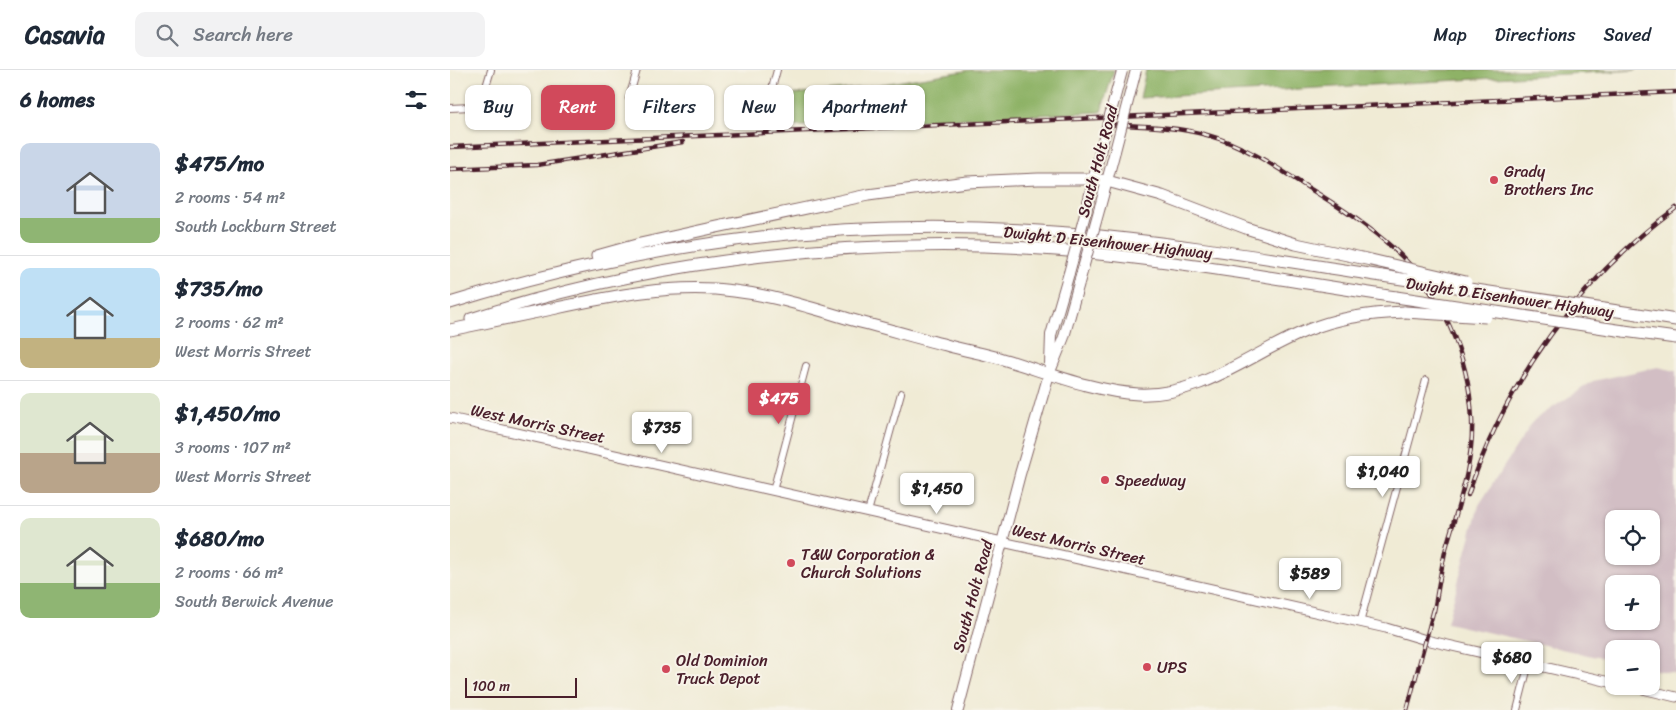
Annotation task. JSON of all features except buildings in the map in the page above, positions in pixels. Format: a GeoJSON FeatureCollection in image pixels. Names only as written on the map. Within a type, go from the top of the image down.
{"type":"FeatureCollection","features":[{"type":"Feature","properties":{"kind":"highway"},"geometry":{"type":"LineString","coordinates":[[535,278],[596,256],[640,244],[848,198],[967,182],[1093,179],[1162,196],[1246,228],[1296,244],[1548,301]]}},
{"type":"Feature","properties":{"kind":"highway","name":"Dwight D Eisenhower Highway"},"geometry":{"type":"LineString","coordinates":[[450,303],[535,278],[619,258],[722,241],[811,231],[902,227],[993,228],[1086,235],[1171,245],[1676,320]]}},
{"type":"Feature","properties":{"kind":"highway","name":"Dwight D Eisenhower Highway"},"geometry":{"type":"LineString","coordinates":[[450,328],[541,299],[652,274],[748,258],[885,247],[962,246],[1056,250],[1145,260],[1676,338]]}},
{"type":"Feature","properties":{"kind":"highway"},"geometry":{"type":"LineString","coordinates":[[450,328],[642,292],[680,288],[746,292],[1115,391],[1139,394],[1171,391],[1206,381],[1321,325],[1363,315],[1405,312],[1552,320]]}},
{"type":"Feature","properties":{"kind":"main road","name":"South Holt Road"},"geometry":{"type":"LineString","coordinates":[[1050,374],[1051,335],[1122,70]]}},
{"type":"Feature","properties":{"kind":"main road","name":"South Holt Road"},"geometry":{"type":"LineString","coordinates":[[958,710],[1001,542],[1050,374],[1064,337],[1082,275],[1136,70]]}},
{"type":"Feature","properties":{"kind":"main road","name":"West Morris Street"},"geometry":{"type":"LineString","coordinates":[[450,418],[1360,623],[1605,681]]}},
{"type":"Feature","properties":{"kind":"main road"},"geometry":{"type":"LineString","coordinates":[[1660,693],[1676,697]]}},
{"type":"Feature","properties":{"kind":"street"},"geometry":{"type":"LineString","coordinates":[[450,108],[475,106],[481,103],[491,70]]}},
{"type":"Feature","properties":{"kind":"street"},"geometry":{"type":"LineString","coordinates":[[633,85],[637,70]]}},
{"type":"Feature","properties":{"kind":"street"},"geometry":{"type":"LineString","coordinates":[[773,85],[777,70]]}},
{"type":"Feature","properties":{"kind":"street"},"geometry":{"type":"LineString","coordinates":[[773,491],[806,366]]}},
{"type":"Feature","properties":{"kind":"street"},"geometry":{"type":"LineString","coordinates":[[1360,623],[1426,380]]}},
{"type":"Feature","properties":{"kind":"street"},"geometry":{"type":"LineString","coordinates":[[868,512],[901,393]]}},
{"type":"Feature","properties":{"kind":"street"},"geometry":{"type":"LineString","coordinates":[[1516,710],[1529,663]]}},
{"type":"Feature","properties":{"kind":"shaded area"},"geometry":{"type":"Polygon","coordinates":[[[1658,367],[1676,371],[1676,674],[1660,671],[1660,640],[1605,640],[1605,659],[1447,623],[1479,505],[1534,420],[1593,381],[1658,367]]]}},
{"type":"Feature","properties":{"kind":"green space"},"geometry":{"type":"Polygon","coordinates":[[[971,70],[1114,70],[1101,112],[925,120],[925,85],[876,85],[971,70]]]}},
{"type":"Feature","properties":{"kind":"green space"},"geometry":{"type":"Polygon","coordinates":[[[1146,70],[1637,70],[1140,98],[1146,70]]]}},
{"type":"Feature","properties":{"kind":"green space"},"geometry":{"type":"Polygon","coordinates":[[[804,93],[804,126],[794,126],[794,94],[804,93]]]}},
{"type":"Feature","properties":{"kind":"railway"},"geometry":{"type":"LineString","coordinates":[[450,147],[1676,92]]}},
{"type":"Feature","properties":{"kind":"railway"},"geometry":{"type":"LineString","coordinates":[[1106,124],[1157,127],[1195,132],[1221,139],[1246,150],[1283,171],[1362,223],[1393,248],[1425,284],[1438,304],[1458,348],[1470,395],[1472,419],[1468,468],[1446,548],[1434,611]]}},
{"type":"Feature","properties":{"kind":"railway"},"geometry":{"type":"LineString","coordinates":[[450,169],[537,165],[683,142]]}},
{"type":"Feature","properties":{"kind":"railway"},"geometry":{"type":"LineString","coordinates":[[1468,495],[1484,453],[1503,412],[1525,373],[1550,335],[1608,266],[1676,208]]}},
{"type":"Feature","properties":{"kind":"railway"},"geometry":{"type":"LineString","coordinates":[[1407,710],[1435,605]]}},
{"type":"Feature","properties":{"kind":"place","name":"Grady Brothers Inc"},"geometry":{"type":"Point","coordinates":[1494,180]}},
{"type":"Feature","properties":{"kind":"place","name":"Speedway"},"geometry":{"type":"Point","coordinates":[1105,480]}},
{"type":"Feature","properties":{"kind":"place","name":"T&W Corporation & Church Solutions"},"geometry":{"type":"Point","coordinates":[791,563]}},
{"type":"Feature","properties":{"kind":"place","name":"UPS"},"geometry":{"type":"Point","coordinates":[1147,667]}},
{"type":"Feature","properties":{"kind":"place","name":"Old Dominion Truck Depot"},"geometry":{"type":"Point","coordinates":[666,669]}}]}
